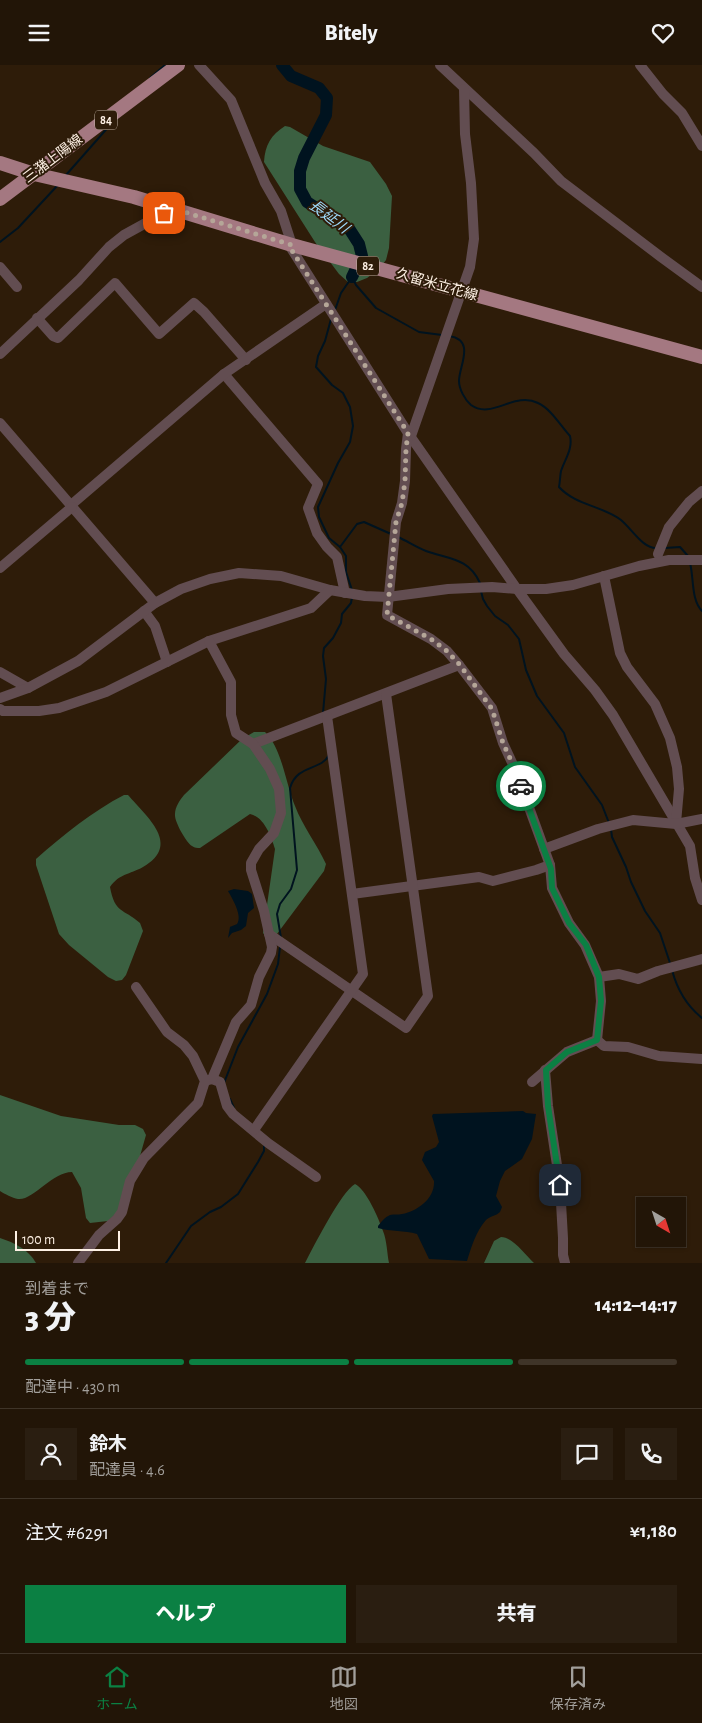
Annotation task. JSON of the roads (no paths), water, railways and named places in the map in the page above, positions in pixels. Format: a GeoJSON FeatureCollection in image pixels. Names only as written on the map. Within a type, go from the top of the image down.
{"type":"FeatureCollection","features":[{"type":"Feature","properties":{"kind":"main road","name":"三潴上陽線"},"geometry":{"type":"LineString","coordinates":[[0,199],[178,65]]}},
{"type":"Feature","properties":{"kind":"main road","name":"久留米立花線"},"geometry":{"type":"LineString","coordinates":[[0,163],[34,174],[134,197],[292,245],[702,357]]}},
{"type":"Feature","properties":{"kind":"street"},"geometry":{"type":"LineString","coordinates":[[199,65],[231,100],[265,183],[280,211],[292,245],[291,249],[410,434],[517,589],[564,654],[613,715],[690,846],[695,878],[702,900]]}},
{"type":"Feature","properties":{"kind":"street"},"geometry":{"type":"LineString","coordinates":[[440,65],[534,153],[561,181],[702,287]]}},
{"type":"Feature","properties":{"kind":"street"},"geometry":{"type":"LineString","coordinates":[[640,65],[663,94],[682,113],[702,146]]}},
{"type":"Feature","properties":{"kind":"street"},"geometry":{"type":"LineString","coordinates":[[464,89],[465,134],[471,183],[474,239],[470,267],[406,449],[405,481],[402,503],[396,522],[387,615],[431,639],[447,651],[460,665],[492,709],[503,743],[515,769],[550,865],[552,888],[569,923],[586,945],[599,977],[601,1001],[597,1040]]}},
{"type":"Feature","properties":{"kind":"street"},"geometry":{"type":"LineString","coordinates":[[0,354],[79,280],[116,241],[164,213],[168,207]]}},
{"type":"Feature","properties":{"kind":"street"},"geometry":{"type":"LineString","coordinates":[[0,267],[17,287]]}},
{"type":"Feature","properties":{"kind":"street"},"geometry":{"type":"LineString","coordinates":[[37,318],[52,336],[58,338],[115,283],[159,334],[194,303],[246,360]]}},
{"type":"Feature","properties":{"kind":"street"},"geometry":{"type":"LineString","coordinates":[[0,568],[224,374],[326,303]]}},
{"type":"Feature","properties":{"kind":"street"},"geometry":{"type":"LineString","coordinates":[[224,374],[318,484],[308,508],[317,533],[326,547],[337,557],[350,594]]}},
{"type":"Feature","properties":{"kind":"street"},"geometry":{"type":"LineString","coordinates":[[0,423],[155,603]]}},
{"type":"Feature","properties":{"kind":"street"},"geometry":{"type":"LineString","coordinates":[[658,554],[669,527],[688,502],[702,491]]}},
{"type":"Feature","properties":{"kind":"street"},"geometry":{"type":"LineString","coordinates":[[0,698],[28,688],[78,661],[155,603],[181,589],[210,579],[240,573],[281,576],[350,594],[388,597],[448,589],[492,587],[546,589],[573,585],[669,560],[702,560]]}},
{"type":"Feature","properties":{"kind":"street"},"geometry":{"type":"LineString","coordinates":[[604,576],[620,653],[627,667],[655,704],[670,738],[677,767],[679,789],[676,824]]}},
{"type":"Feature","properties":{"kind":"street"},"geometry":{"type":"LineString","coordinates":[[0,709],[4,711],[39,711],[59,708],[106,692],[209,641],[311,608],[330,590]]}},
{"type":"Feature","properties":{"kind":"street"},"geometry":{"type":"LineString","coordinates":[[144,611],[155,626],[167,662]]}},
{"type":"Feature","properties":{"kind":"street"},"geometry":{"type":"LineString","coordinates":[[78,1263],[99,1235],[118,1219],[122,1212],[130,1181],[144,1158],[198,1103],[236,1022],[251,1005],[259,977],[271,953],[272,947],[264,911],[251,863],[259,849],[274,833],[281,813],[279,789],[270,769],[253,744],[236,733],[231,715],[232,683],[209,641]]}},
{"type":"Feature","properties":{"kind":"street"},"geometry":{"type":"LineString","coordinates":[[253,744],[460,665]]}},
{"type":"Feature","properties":{"kind":"street"},"geometry":{"type":"LineString","coordinates":[[0,672],[28,688]]}},
{"type":"Feature","properties":{"kind":"street"},"geometry":{"type":"LineString","coordinates":[[269,934],[406,1028],[428,996],[386,694]]}},
{"type":"Feature","properties":{"kind":"street"},"geometry":{"type":"LineString","coordinates":[[254,1130],[363,974],[327,716]]}},
{"type":"Feature","properties":{"kind":"street"},"geometry":{"type":"LineString","coordinates":[[544,849],[598,829],[633,820],[676,824],[702,819]]}},
{"type":"Feature","properties":{"kind":"street"},"geometry":{"type":"LineString","coordinates":[[352,894],[479,877],[493,881],[550,865]]}},
{"type":"Feature","properties":{"kind":"street"},"geometry":{"type":"LineString","coordinates":[[599,977],[619,974],[638,979],[658,971],[702,959]]}},
{"type":"Feature","properties":{"kind":"street"},"geometry":{"type":"LineString","coordinates":[[136,987],[167,1032],[184,1045],[209,1080],[220,1082],[227,1106],[233,1114],[268,1143],[316,1177]]}},
{"type":"Feature","properties":{"kind":"street"},"geometry":{"type":"LineString","coordinates":[[597,1040],[604,1046],[628,1047],[659,1056],[702,1059]]}},
{"type":"Feature","properties":{"kind":"street"},"geometry":{"type":"LineString","coordinates":[[532,1081],[567,1052],[597,1040]]}},
{"type":"Feature","properties":{"kind":"street"},"geometry":{"type":"LineString","coordinates":[[546,1070],[548,1106],[560,1185],[565,1263]]}},
{"type":"Feature","properties":{"kind":"water"},"geometry":{"type":"Polygon","coordinates":[[[234,889],[248,891],[252,894],[254,908],[248,913],[246,926],[232,933],[228,938],[230,927],[237,924],[239,916],[228,891],[234,889]]]}},
{"type":"Feature","properties":{"kind":"water"},"geometry":{"type":"Polygon","coordinates":[[[523,1111],[536,1114],[532,1139],[522,1159],[505,1171],[496,1196],[502,1207],[500,1212],[482,1224],[467,1261],[429,1259],[417,1234],[378,1228],[380,1223],[388,1216],[408,1212],[419,1207],[432,1193],[434,1181],[422,1160],[425,1152],[436,1147],[439,1142],[433,1114],[523,1111]]]}},
{"type":"Feature","properties":{"kind":"waterway"},"geometry":{"type":"LineString","coordinates":[[150,78],[165,65]]}},
{"type":"Feature","properties":{"kind":"waterway","name":"長延川"},"geometry":{"type":"LineString","coordinates":[[282,65],[291,76],[319,88],[327,98],[326,115],[304,158],[300,171],[300,189],[307,202],[350,230],[359,244],[362,256],[352,277]]}},
{"type":"Feature","properties":{"kind":"waterway"},"geometry":{"type":"LineString","coordinates":[[66,175],[111,124]]}},
{"type":"Feature","properties":{"kind":"waterway"},"geometry":{"type":"LineString","coordinates":[[0,242],[18,228],[57,186]]}},
{"type":"Feature","properties":{"kind":"waterway"},"geometry":{"type":"LineString","coordinates":[[352,277],[356,285],[376,308],[419,332],[442,335]]}},
{"type":"Feature","properties":{"kind":"waterway"},"geometry":{"type":"LineString","coordinates":[[335,310],[341,293],[352,277]]}},
{"type":"Feature","properties":{"kind":"waterway"},"geometry":{"type":"LineString","coordinates":[[331,319],[316,367],[332,385],[343,393],[350,407],[353,426],[350,442],[318,507],[319,517],[329,538],[340,547],[346,556],[346,572],[352,590]]}},
{"type":"Feature","properties":{"kind":"waterway"},"geometry":{"type":"LineString","coordinates":[[449,336],[457,338],[464,348],[459,384],[469,403],[479,409],[495,408],[520,400],[529,400],[543,406],[570,436],[571,441],[570,450],[561,471],[559,487],[573,498],[614,515],[642,542],[657,548]]}},
{"type":"Feature","properties":{"kind":"waterway"},"geometry":{"type":"LineString","coordinates":[[340,547],[357,524],[364,522],[391,534]]}},
{"type":"Feature","properties":{"kind":"waterway"},"geometry":{"type":"LineString","coordinates":[[398,537],[426,551],[464,564],[480,583]]}},
{"type":"Feature","properties":{"kind":"waterway"},"geometry":{"type":"LineString","coordinates":[[665,548],[680,547],[688,556]]}},
{"type":"Feature","properties":{"kind":"waterway"},"geometry":{"type":"LineString","coordinates":[[690,563],[694,595],[702,611]]}},
{"type":"Feature","properties":{"kind":"waterway"},"geometry":{"type":"LineString","coordinates":[[481,591],[487,606],[495,616],[508,625],[519,639],[526,670],[537,696],[564,733],[575,767],[602,805],[609,823]]}},
{"type":"Feature","properties":{"kind":"waterway"},"geometry":{"type":"LineString","coordinates":[[323,713],[326,679],[323,656],[324,648],[333,638],[341,623],[342,614],[351,603],[352,597]]}},
{"type":"Feature","properties":{"kind":"waterway"},"geometry":{"type":"LineString","coordinates":[[281,938],[277,914],[280,904],[291,889],[297,870],[290,788],[293,780],[298,775],[321,764],[329,755]]}},
{"type":"Feature","properties":{"kind":"waterway"},"geometry":{"type":"LineString","coordinates":[[611,829],[612,837],[631,882],[645,911],[660,933],[670,963]]}},
{"type":"Feature","properties":{"kind":"waterway"},"geometry":{"type":"LineString","coordinates":[[224,1083],[238,1047],[267,994],[278,964],[280,947]]}},
{"type":"Feature","properties":{"kind":"waterway"},"geometry":{"type":"LineString","coordinates":[[672,970],[683,997],[702,1018]]}},
{"type":"Feature","properties":{"kind":"waterway"},"geometry":{"type":"LineString","coordinates":[[230,1099],[234,1108]]}},
{"type":"Feature","properties":{"kind":"waterway"},"geometry":{"type":"LineString","coordinates":[[166,1263],[191,1226],[238,1194],[264,1151],[264,1145]]}}]}
